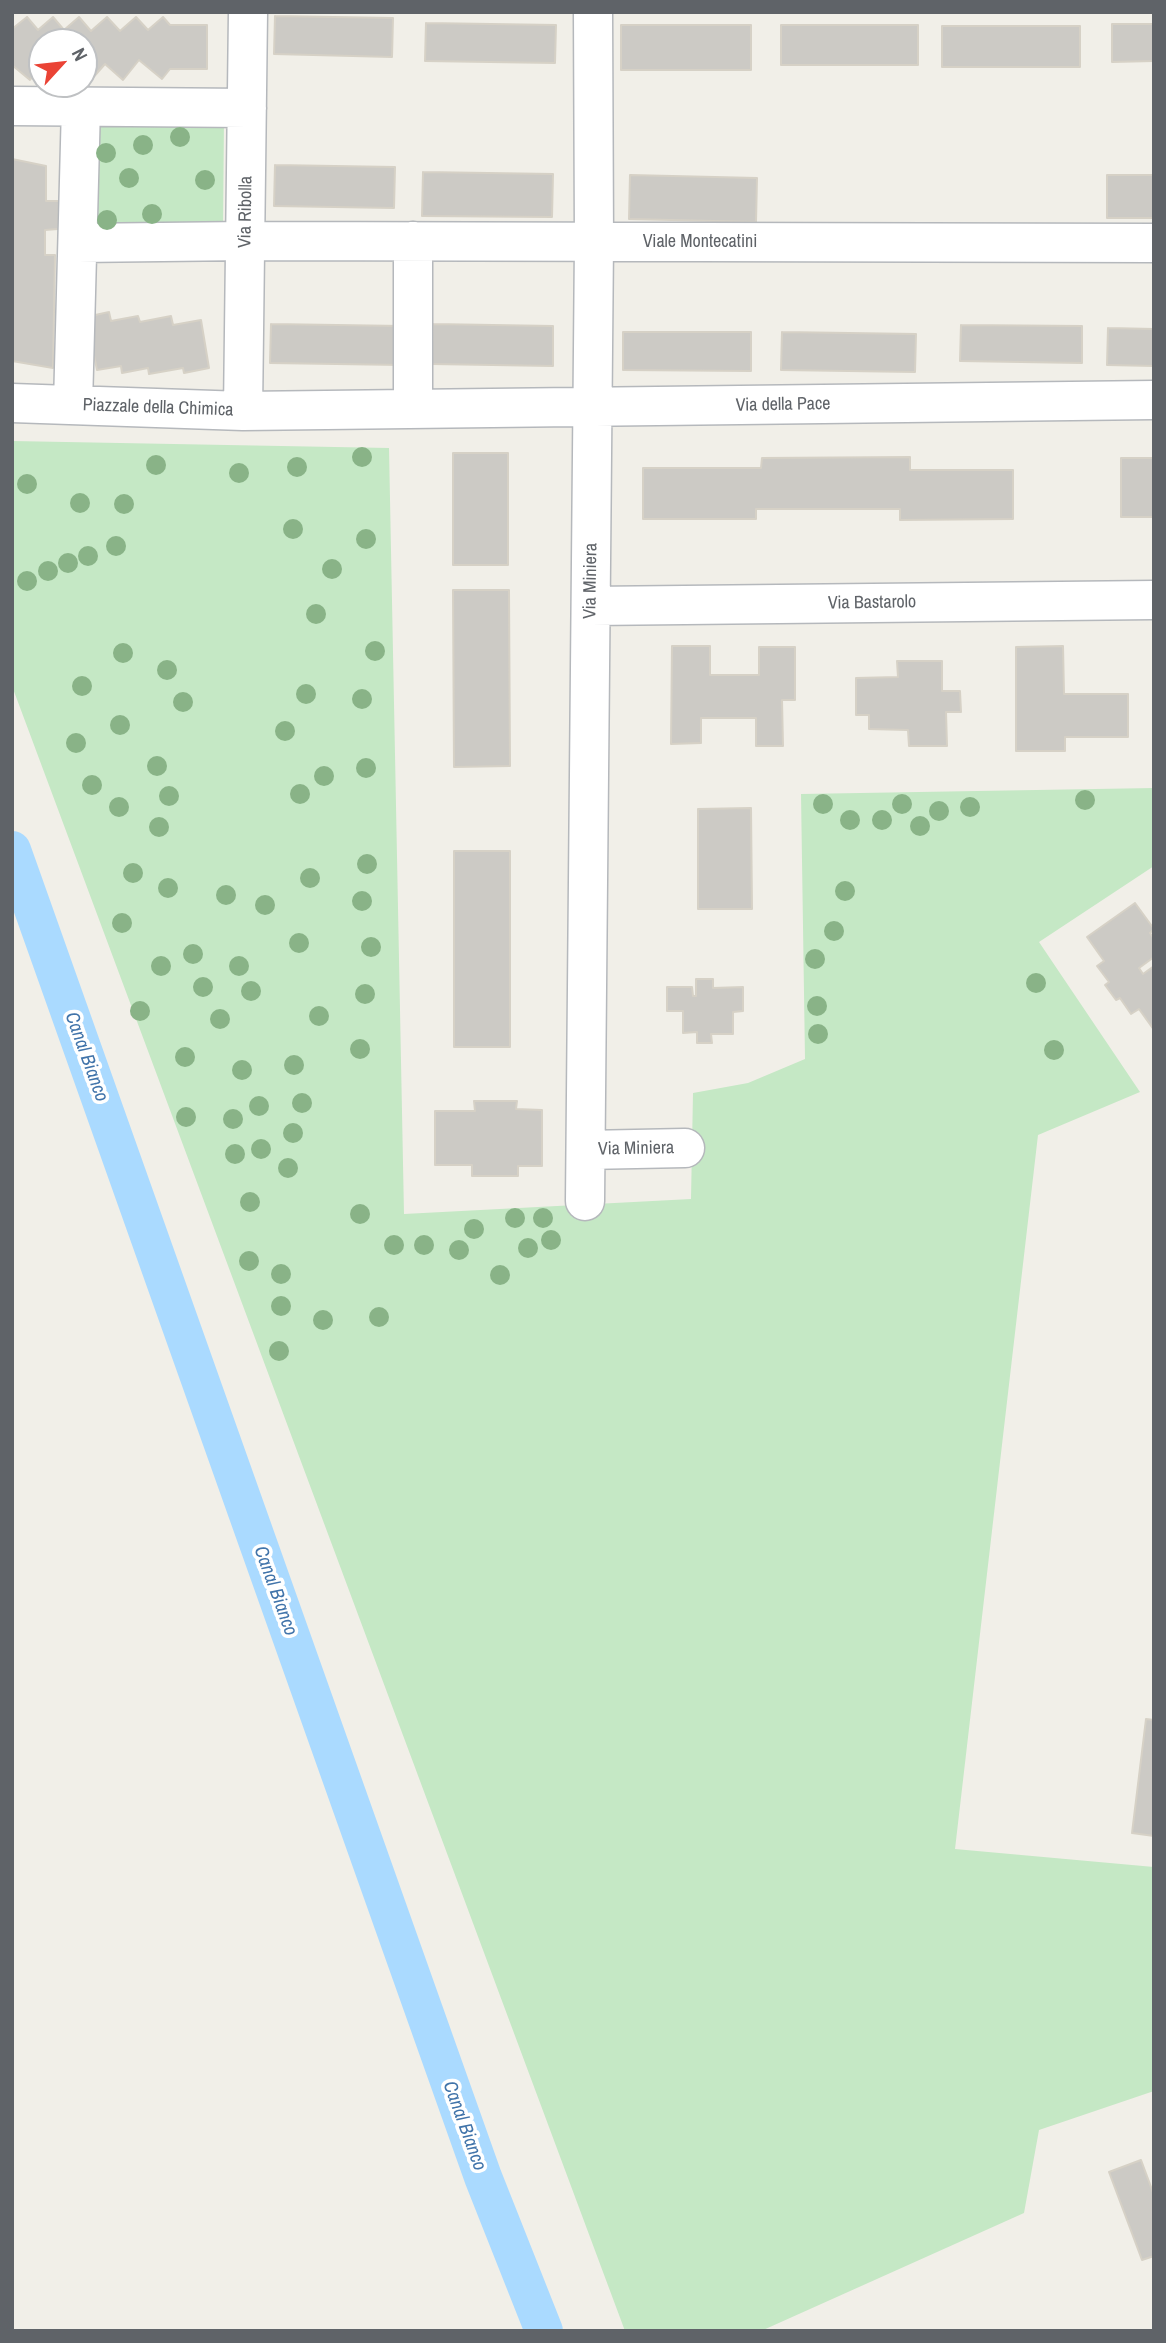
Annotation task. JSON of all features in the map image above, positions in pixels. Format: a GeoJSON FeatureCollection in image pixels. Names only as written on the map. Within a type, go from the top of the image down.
{"type":"FeatureCollection","features":[{"type":"Feature","properties":{"kind":"street","name":"Via Ribolla"},"geometry":{"type":"LineString","coordinates":[[243,411],[248,12]]}},
{"type":"Feature","properties":{"kind":"street","name":"Via Miniera"},"geometry":{"type":"LineString","coordinates":[[585,1201],[593,407],[593,12]]}},
{"type":"Feature","properties":{"kind":"street"},"geometry":{"type":"LineString","coordinates":[[12,106],[247,108]]}},
{"type":"Feature","properties":{"kind":"street","name":"Piazzale della Chimica"},"geometry":{"type":"LineString","coordinates":[[74,405],[81,106]]}},
{"type":"Feature","properties":{"kind":"street"},"geometry":{"type":"LineString","coordinates":[[78,243],[246,241]]}},
{"type":"Feature","properties":{"kind":"street","name":"Viale Montecatini"},"geometry":{"type":"LineString","coordinates":[[246,241],[1154,243]]}},
{"type":"Feature","properties":{"kind":"street"},"geometry":{"type":"LineString","coordinates":[[413,409],[414,241]]}},
{"type":"Feature","properties":{"kind":"street","name":"Via della Pace"},"geometry":{"type":"LineString","coordinates":[[243,411],[1154,400]]}},
{"type":"Feature","properties":{"kind":"street","name":"Piazzale della Chimica"},"geometry":{"type":"LineString","coordinates":[[12,403],[243,411]]}},
{"type":"Feature","properties":{"kind":"street","name":"Via Bastarolo"},"geometry":{"type":"LineString","coordinates":[[591,606],[1154,600]]}},
{"type":"Feature","properties":{"kind":"street","name":"Via Miniera"},"geometry":{"type":"LineString","coordinates":[[586,1150],[685,1148]]}},
{"type":"Feature","properties":{"kind":"green space"},"geometry":{"type":"Polygon","coordinates":[[[92,117],[224,119],[223,230],[92,228],[92,117]]]}},
{"type":"Feature","properties":{"kind":"green space"},"geometry":{"type":"Polygon","coordinates":[[[12,441],[389,448],[404,1214],[691,1199],[693,1093],[748,1083],[805,1059],[801,794],[1154,788],[1154,866],[1039,942],[1140,1092],[1038,1135],[955,1849],[1154,1867],[1154,2091],[1039,2130],[1024,2213],[761,2331],[625,2331],[12,686],[12,441]]]}},
{"type":"Feature","properties":{"kind":"building"},"geometry":{"type":"Polygon","coordinates":[[[275,16],[393,18],[392,57],[274,54],[275,16]]]}},
{"type":"Feature","properties":{"kind":"building"},"geometry":{"type":"Polygon","coordinates":[[[27,17],[36,28],[28,28],[28,78],[12,65],[12,29],[27,17]]]}},
{"type":"Feature","properties":{"kind":"building"},"geometry":{"type":"Polygon","coordinates":[[[53,17],[62,28],[40,28],[53,17]]]}},
{"type":"Feature","properties":{"kind":"building"},"geometry":{"type":"Polygon","coordinates":[[[79,17],[88,28],[66,28],[79,17]]]}},
{"type":"Feature","properties":{"kind":"building"},"geometry":{"type":"Polygon","coordinates":[[[107,17],[120,31],[136,17],[148,30],[163,17],[170,25],[207,25],[207,69],[170,69],[162,79],[139,60],[123,80],[105,64],[98,72],[98,28],[94,28],[107,17]]]}},
{"type":"Feature","properties":{"kind":"building"},"geometry":{"type":"Polygon","coordinates":[[[426,23],[556,25],[555,63],[425,61],[426,23]]]}},
{"type":"Feature","properties":{"kind":"building"},"geometry":{"type":"Polygon","coordinates":[[[1112,24],[1154,24],[1154,61],[1112,62],[1112,24]]]}},
{"type":"Feature","properties":{"kind":"building"},"geometry":{"type":"Polygon","coordinates":[[[621,25],[751,25],[751,70],[621,70],[621,25]]]}},
{"type":"Feature","properties":{"kind":"building"},"geometry":{"type":"Polygon","coordinates":[[[781,25],[918,25],[918,65],[781,65],[781,25]]]}},
{"type":"Feature","properties":{"kind":"building"},"geometry":{"type":"Polygon","coordinates":[[[942,26],[1080,26],[1080,67],[942,67],[942,26]]]}},
{"type":"Feature","properties":{"kind":"building"},"geometry":{"type":"Polygon","coordinates":[[[12,159],[46,166],[46,201],[59,201],[58,229],[45,230],[45,255],[55,255],[53,368],[12,361],[12,159]]]}},
{"type":"Feature","properties":{"kind":"building"},"geometry":{"type":"Polygon","coordinates":[[[275,165],[395,167],[394,208],[274,206],[275,165]]]}},
{"type":"Feature","properties":{"kind":"building"},"geometry":{"type":"Polygon","coordinates":[[[423,172],[553,174],[552,217],[422,216],[423,172]]]}},
{"type":"Feature","properties":{"kind":"building"},"geometry":{"type":"Polygon","coordinates":[[[630,175],[757,178],[756,222],[629,219],[630,175]]]}},
{"type":"Feature","properties":{"kind":"building"},"geometry":{"type":"Polygon","coordinates":[[[1107,175],[1154,175],[1154,218],[1107,218],[1107,175]]]}},
{"type":"Feature","properties":{"kind":"building"},"geometry":{"type":"Polygon","coordinates":[[[109,312],[111,321],[138,316],[140,322],[171,316],[173,325],[201,320],[209,368],[184,373],[183,368],[149,374],[148,368],[122,373],[121,366],[97,370],[86,317],[109,312]]]}},
{"type":"Feature","properties":{"kind":"building"},"geometry":{"type":"Polygon","coordinates":[[[271,324],[402,326],[402,365],[270,363],[271,324]]]}},
{"type":"Feature","properties":{"kind":"building"},"geometry":{"type":"Polygon","coordinates":[[[433,324],[553,326],[553,366],[432,364],[433,324]]]}},
{"type":"Feature","properties":{"kind":"building"},"geometry":{"type":"Polygon","coordinates":[[[961,325],[1082,326],[1082,363],[960,361],[961,325]]]}},
{"type":"Feature","properties":{"kind":"building"},"geometry":{"type":"Polygon","coordinates":[[[1108,328],[1154,329],[1154,366],[1107,365],[1108,328]]]}},
{"type":"Feature","properties":{"kind":"building"},"geometry":{"type":"Polygon","coordinates":[[[623,332],[751,332],[751,371],[623,370],[623,332]]]}},
{"type":"Feature","properties":{"kind":"building"},"geometry":{"type":"Polygon","coordinates":[[[782,332],[916,334],[915,372],[781,370],[782,332]]]}},
{"type":"Feature","properties":{"kind":"building"},"geometry":{"type":"Polygon","coordinates":[[[453,453],[508,453],[508,565],[453,565],[453,453]]]}},
{"type":"Feature","properties":{"kind":"building"},"geometry":{"type":"Polygon","coordinates":[[[910,457],[910,470],[1013,470],[1013,519],[900,520],[900,509],[756,509],[756,519],[643,519],[643,468],[761,468],[762,458],[910,457]]]}},
{"type":"Feature","properties":{"kind":"building"},"geometry":{"type":"Polygon","coordinates":[[[1121,458],[1154,458],[1154,517],[1121,517],[1121,458]]]}},
{"type":"Feature","properties":{"kind":"building"},"geometry":{"type":"Polygon","coordinates":[[[453,590],[509,590],[510,766],[454,767],[453,590]]]}},
{"type":"Feature","properties":{"kind":"building"},"geometry":{"type":"Polygon","coordinates":[[[672,646],[710,646],[710,675],[759,675],[759,647],[795,647],[795,700],[782,700],[783,746],[756,746],[756,718],[701,718],[701,743],[671,744],[672,646]]]}},
{"type":"Feature","properties":{"kind":"building"},"geometry":{"type":"Polygon","coordinates":[[[1063,646],[1064,694],[1128,694],[1128,737],[1065,737],[1065,751],[1016,751],[1016,647],[1063,646]]]}},
{"type":"Feature","properties":{"kind":"building"},"geometry":{"type":"Polygon","coordinates":[[[897,661],[942,661],[942,691],[960,691],[961,712],[946,712],[947,746],[909,746],[908,730],[869,729],[869,715],[856,715],[856,678],[898,677],[897,661]]]}},
{"type":"Feature","properties":{"kind":"building"},"geometry":{"type":"Polygon","coordinates":[[[751,808],[752,909],[698,909],[698,809],[751,808]]]}},
{"type":"Feature","properties":{"kind":"building"},"geometry":{"type":"Polygon","coordinates":[[[454,851],[510,851],[510,1047],[454,1047],[454,851]]]}},
{"type":"Feature","properties":{"kind":"building"},"geometry":{"type":"Polygon","coordinates":[[[1135,903],[1154,929],[1150,933],[1154,939],[1154,957],[1139,968],[1143,974],[1154,966],[1154,1030],[1139,1009],[1131,1014],[1120,998],[1116,1000],[1105,985],[1109,982],[1097,966],[1104,961],[1087,937],[1135,903]]]}},
{"type":"Feature","properties":{"kind":"building"},"geometry":{"type":"Polygon","coordinates":[[[696,979],[713,979],[713,988],[743,987],[743,1011],[733,1012],[733,1034],[711,1034],[712,1043],[697,1043],[697,1032],[683,1033],[683,1011],[667,1011],[667,987],[692,987],[693,996],[696,996],[696,979]]]}},
{"type":"Feature","properties":{"kind":"building"},"geometry":{"type":"Polygon","coordinates":[[[474,1101],[517,1101],[516,1109],[542,1110],[542,1166],[518,1166],[518,1176],[472,1176],[472,1165],[435,1165],[435,1111],[475,1111],[474,1101]]]}},
{"type":"Feature","properties":{"kind":"building"},"geometry":{"type":"Polygon","coordinates":[[[1146,1719],[1154,1720],[1154,1836],[1132,1833],[1146,1719]]]}},
{"type":"Feature","properties":{"kind":"building"},"geometry":{"type":"Polygon","coordinates":[[[1141,2160],[1154,2195],[1154,2256],[1142,2260],[1109,2172],[1141,2160]]]}},
{"type":"Feature","properties":{"kind":"waterway","name":"Canal Bianco"},"geometry":{"type":"LineString","coordinates":[[12,850],[483,2177],[544,2331]]}}]}
